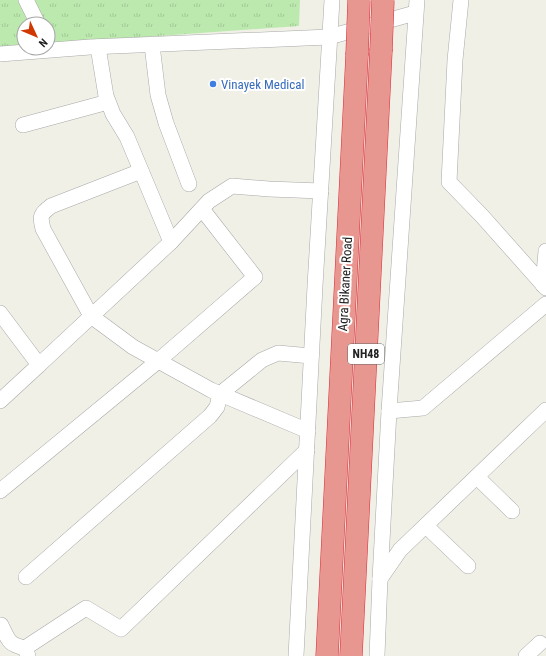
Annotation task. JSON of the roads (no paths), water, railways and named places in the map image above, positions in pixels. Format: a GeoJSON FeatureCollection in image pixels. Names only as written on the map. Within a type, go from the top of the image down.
{"type":"FeatureCollection","features":[{"type":"Feature","properties":{"kind":"highway","name":"Agra Bikaner Road"},"geometry":{"type":"LineString","coordinates":[[327,656],[359,0]]}},
{"type":"Feature","properties":{"kind":"highway","name":"NH48"},"geometry":{"type":"LineString","coordinates":[[351,656],[384,0]]}},
{"type":"Feature","properties":{"kind":"street"},"geometry":{"type":"LineString","coordinates":[[26,0],[34,16]]}},
{"type":"Feature","properties":{"kind":"street"},"geometry":{"type":"LineString","coordinates":[[296,656],[311,356],[332,0]]}},
{"type":"Feature","properties":{"kind":"street"},"geometry":{"type":"LineString","coordinates":[[461,0],[455,60],[449,182],[545,286]]}},
{"type":"Feature","properties":{"kind":"street"},"geometry":{"type":"LineString","coordinates":[[56,47],[98,47],[329,37],[416,7],[389,411],[377,656]]}},
{"type":"Feature","properties":{"kind":"street"},"geometry":{"type":"LineString","coordinates":[[152,45],[158,95],[166,123],[189,184]]}},
{"type":"Feature","properties":{"kind":"street"},"geometry":{"type":"LineString","coordinates":[[98,47],[108,102],[126,137],[171,242]]}},
{"type":"Feature","properties":{"kind":"street"},"geometry":{"type":"LineString","coordinates":[[0,54],[16,52]]}},
{"type":"Feature","properties":{"kind":"street"},"geometry":{"type":"LineString","coordinates":[[23,125],[108,102]]}},
{"type":"Feature","properties":{"kind":"street"},"geometry":{"type":"LineString","coordinates":[[141,171],[50,206],[41,217],[43,229],[91,316],[133,347],[211,390],[308,431]]}},
{"type":"Feature","properties":{"kind":"street"},"geometry":{"type":"LineString","coordinates":[[0,401],[171,242],[209,201],[232,186],[321,191]]}},
{"type":"Feature","properties":{"kind":"street"},"geometry":{"type":"LineString","coordinates":[[0,492],[158,361],[255,277],[202,209]]}},
{"type":"Feature","properties":{"kind":"street"},"geometry":{"type":"LineString","coordinates":[[545,286],[546,251]]}},
{"type":"Feature","properties":{"kind":"street"},"geometry":{"type":"LineString","coordinates":[[389,411],[423,408],[546,304]]}},
{"type":"Feature","properties":{"kind":"street"},"geometry":{"type":"LineString","coordinates":[[0,313],[38,365]]}},
{"type":"Feature","properties":{"kind":"street"},"geometry":{"type":"LineString","coordinates":[[26,577],[210,416],[217,407],[220,394],[262,360],[278,352],[311,356]]}},
{"type":"Feature","properties":{"kind":"street"},"geometry":{"type":"LineString","coordinates":[[380,579],[400,550],[546,410]]}},
{"type":"Feature","properties":{"kind":"street"},"geometry":{"type":"LineString","coordinates":[[0,625],[8,641],[27,652],[86,608],[121,629],[307,450]]}},
{"type":"Feature","properties":{"kind":"street"},"geometry":{"type":"LineString","coordinates":[[477,477],[512,511]]}},
{"type":"Feature","properties":{"kind":"street"},"geometry":{"type":"LineString","coordinates":[[426,526],[468,566]]}},
{"type":"Feature","properties":{"kind":"street"},"geometry":{"type":"LineString","coordinates":[[526,656],[540,643]]}},
{"type":"Feature","properties":{"kind":"place","name":"Vinayek Medical"},"geometry":{"type":"Point","coordinates":[213,84]}}]}
